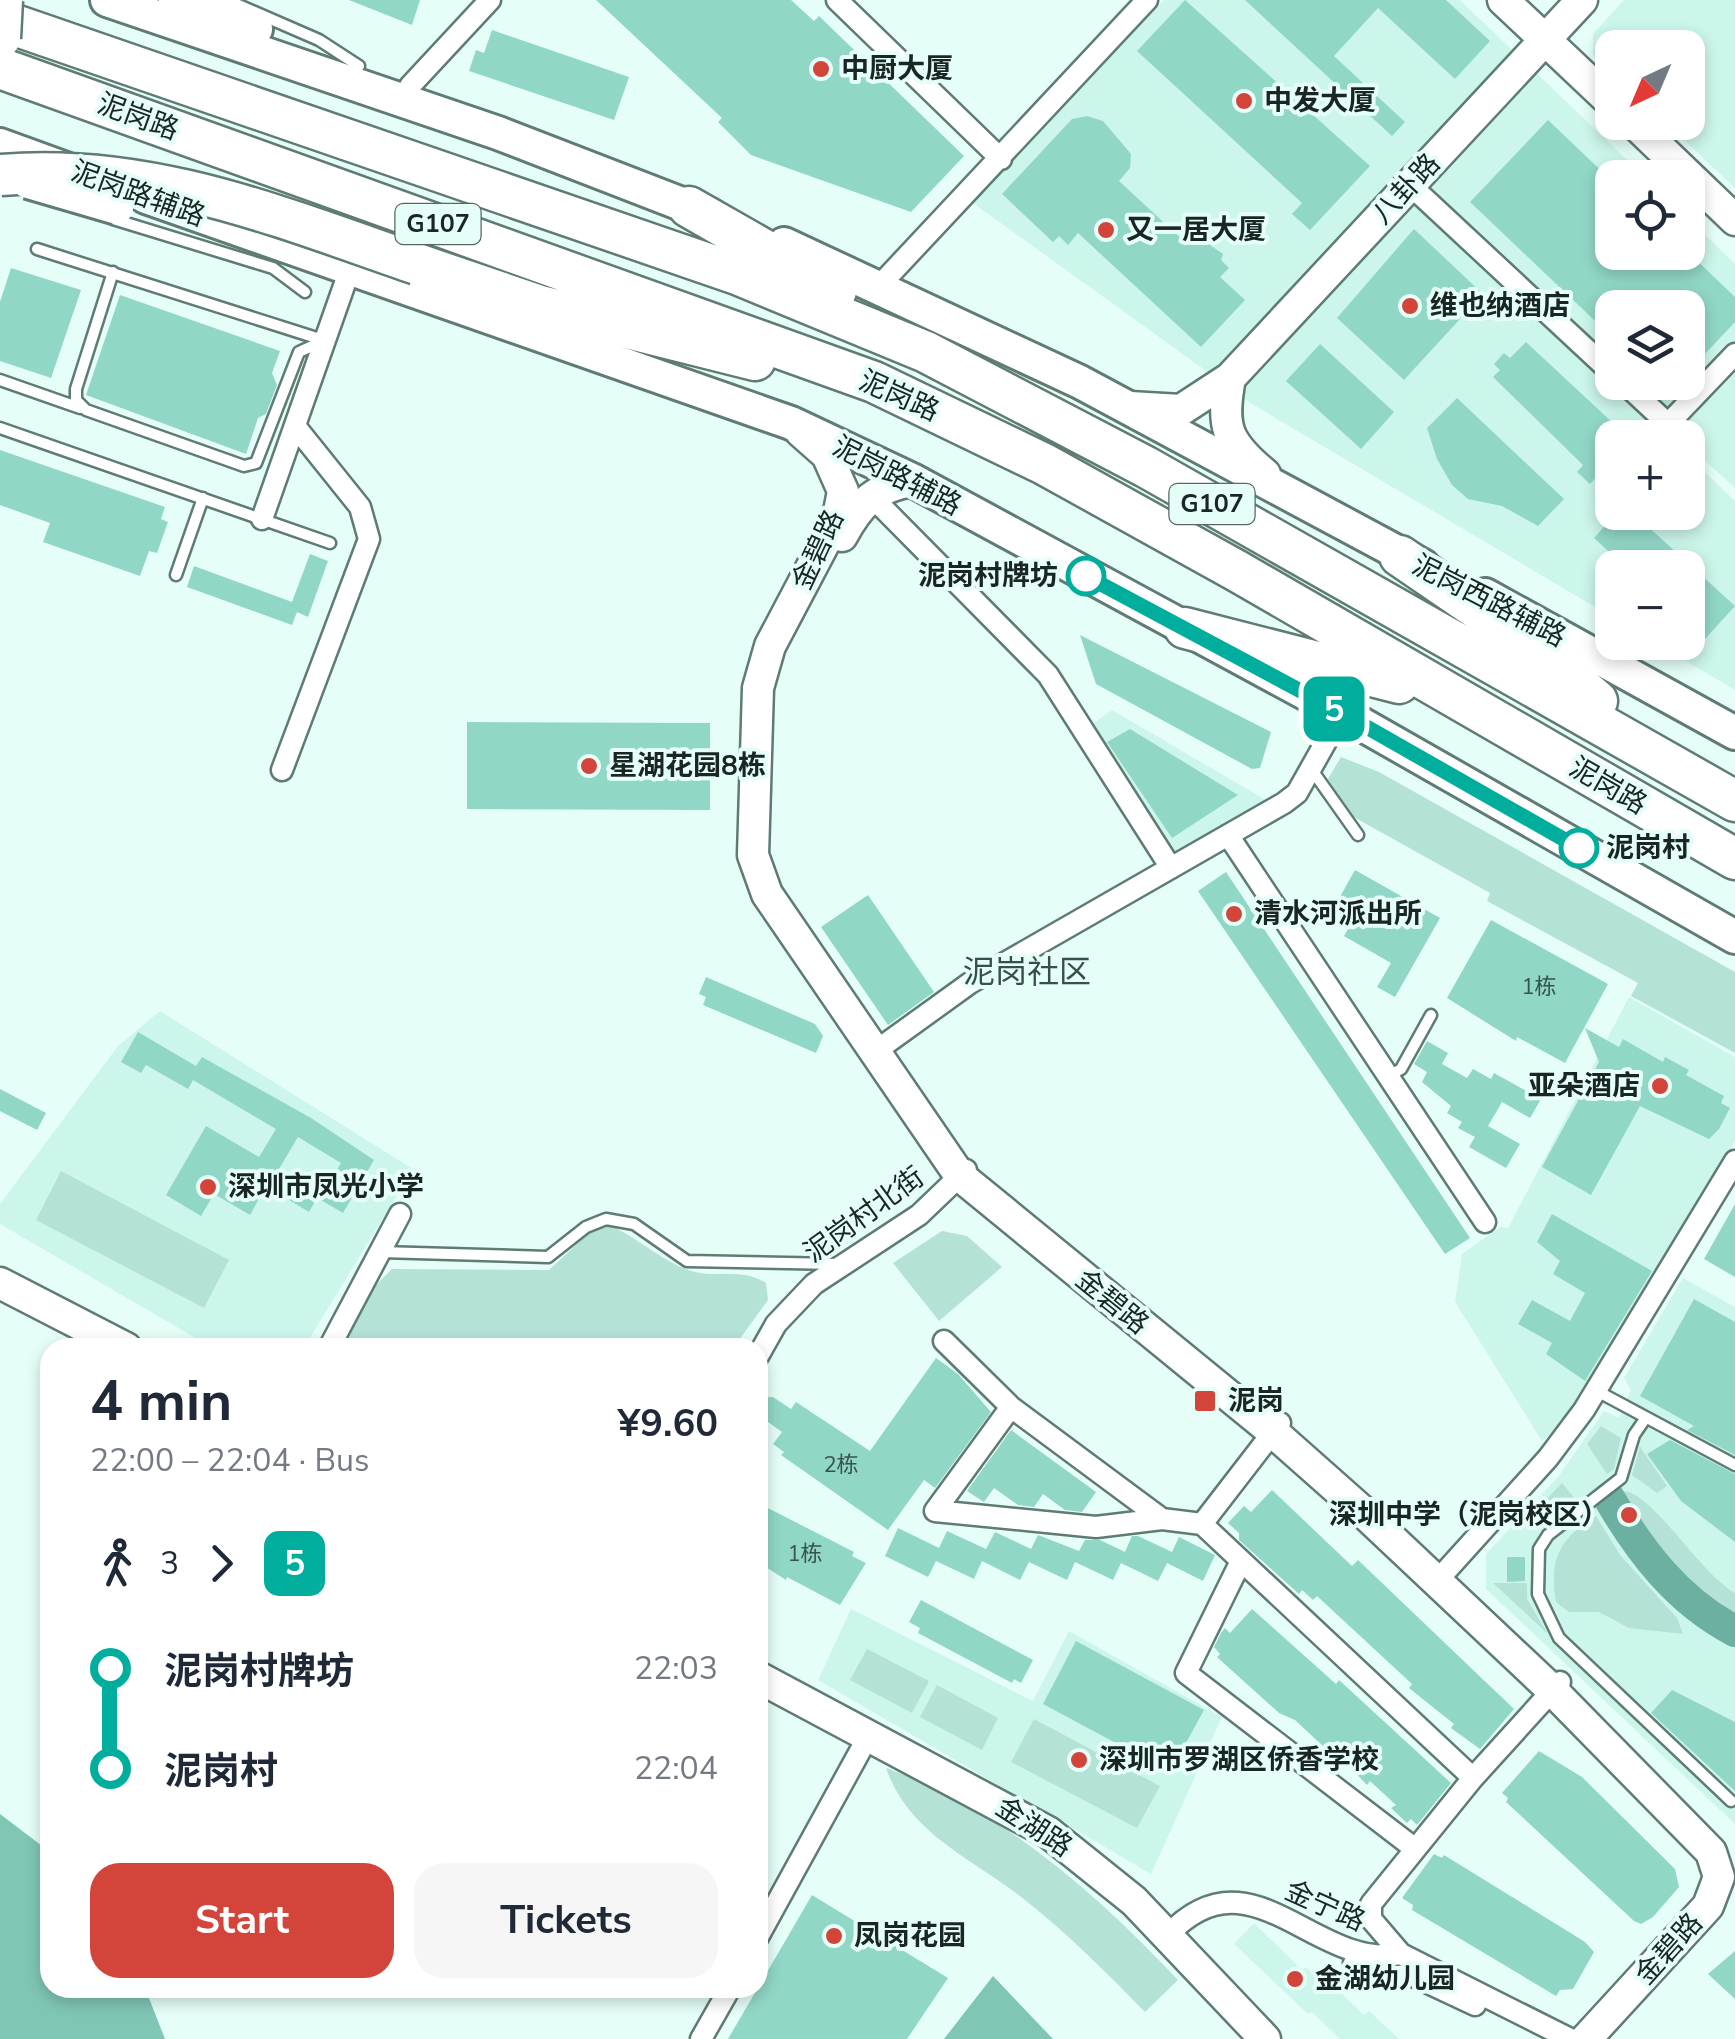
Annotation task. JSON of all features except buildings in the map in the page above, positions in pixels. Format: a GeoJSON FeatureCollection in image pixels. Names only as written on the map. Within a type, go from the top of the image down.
{"type":"FeatureCollection","features":[{"type":"Feature","properties":{"kind":"highway"},"geometry":{"type":"LineString","coordinates":[[0,38],[1,4],[75,43]]}},
{"type":"Feature","properties":{"kind":"highway","name":"泥岗路"},"geometry":{"type":"LineString","coordinates":[[0,20],[737,274],[926,352],[1146,467],[1735,801]]}},
{"type":"Feature","properties":{"kind":"highway","name":"泥岗路"},"geometry":{"type":"LineString","coordinates":[[0,68],[874,382],[1044,464],[1735,858]]}},
{"type":"Feature","properties":{"kind":"highway"},"geometry":{"type":"LineString","coordinates":[[0,174],[86,173],[171,185],[232,201],[540,306],[713,352],[874,382]]}},
{"type":"Feature","properties":{"kind":"highway"},"geometry":{"type":"LineString","coordinates":[[689,207],[857,304],[926,352]]}},
{"type":"Feature","properties":{"kind":"highway"},"geometry":{"type":"LineString","coordinates":[[1400,556],[1536,649],[1672,766]]}},
{"type":"Feature","properties":{"kind":"highway"},"geometry":{"type":"LineString","coordinates":[[1185,628],[1450,696]]}},
{"type":"Feature","properties":{"kind":"main road"},"geometry":{"type":"LineString","coordinates":[[106,0],[498,133],[880,285],[1127,406],[1400,556]]}},
{"type":"Feature","properties":{"kind":"main road"},"geometry":{"type":"LineString","coordinates":[[175,0],[410,86],[498,133]]}},
{"type":"Feature","properties":{"kind":"main road","name":"泥岗路辅路"},"geometry":{"type":"LineString","coordinates":[[0,145],[791,424],[914,481],[1342,713],[1735,937]]}},
{"type":"Feature","properties":{"kind":"main road"},"geometry":{"type":"LineString","coordinates":[[0,174],[258,254],[339,265]]}},
{"type":"Feature","properties":{"kind":"main road","name":"泥岗西路辅路"},"geometry":{"type":"LineString","coordinates":[[1400,556],[1467,584],[1735,733]]}},
{"type":"Feature","properties":{"kind":"main road"},"geometry":{"type":"LineString","coordinates":[[1672,766],[1735,788]]}},
{"type":"Feature","properties":{"kind":"street"},"geometry":{"type":"LineString","coordinates":[[410,86],[490,0]]}},
{"type":"Feature","properties":{"kind":"street"},"geometry":{"type":"LineString","coordinates":[[837,0],[1001,159]]}},
{"type":"Feature","properties":{"kind":"street"},"geometry":{"type":"LineString","coordinates":[[880,285],[1147,0]]}},
{"type":"Feature","properties":{"kind":"street"},"geometry":{"type":"LineString","coordinates":[[1503,0],[1595,87]]}},
{"type":"Feature","properties":{"kind":"street","name":"八卦路"},"geometry":{"type":"LineString","coordinates":[[1127,406],[1163,412],[1181,410],[1230,378],[1582,0]]}},
{"type":"Feature","properties":{"kind":"street"},"geometry":{"type":"LineString","coordinates":[[1652,140],[1735,220]]}},
{"type":"Feature","properties":{"kind":"street"},"geometry":{"type":"LineString","coordinates":[[1410,184],[1595,357]]}},
{"type":"Feature","properties":{"kind":"street"},"geometry":{"type":"LineString","coordinates":[[262,519],[324,340],[339,265]]}},
{"type":"Feature","properties":{"kind":"street"},"geometry":{"type":"LineString","coordinates":[[1705,385],[1735,354]]}},
{"type":"Feature","properties":{"kind":"street"},"geometry":{"type":"LineString","coordinates":[[1230,378],[1225,418],[1230,439],[1290,496]]}},
{"type":"Feature","properties":{"kind":"street"},"geometry":{"type":"LineString","coordinates":[[1642,400],[1668,424],[1691,400]]}},
{"type":"Feature","properties":{"kind":"street","name":"金碧路"},"geometry":{"type":"LineString","coordinates":[[791,424],[827,455],[842,481],[842,500],[838,516],[770,646],[758,688],[752,855],[767,894],[964,1172],[1277,1427],[1712,1824],[1735,1860]]}},
{"type":"Feature","properties":{"kind":"street"},"geometry":{"type":"LineString","coordinates":[[282,770],[369,538],[360,507],[295,426]]}},
{"type":"Feature","properties":{"kind":"street","name":"金碧路"},"geometry":{"type":"LineString","coordinates":[[877,1050],[771,876],[763,844],[767,713],[780,651],[854,513],[881,488],[914,481]]}},
{"type":"Feature","properties":{"kind":"street"},"geometry":{"type":"LineString","coordinates":[[879,504],[1048,674],[1171,868]]}},
{"type":"Feature","properties":{"kind":"street"},"geometry":{"type":"LineString","coordinates":[[877,1050],[970,983],[1284,803],[1297,793],[1342,713]]}},
{"type":"Feature","properties":{"kind":"street"},"geometry":{"type":"LineString","coordinates":[[1228,835],[1485,1222]]}},
{"type":"Feature","properties":{"kind":"street"},"geometry":{"type":"LineString","coordinates":[[1441,1576],[1548,1458],[1597,1392],[1735,1161]]}},
{"type":"Feature","properties":{"kind":"street","name":"泥岗村北街"},"geometry":{"type":"LineString","coordinates":[[768,1338],[776,1324],[838,1264],[919,1215],[964,1172]]}},
{"type":"Feature","properties":{"kind":"street"},"geometry":{"type":"LineString","coordinates":[[334,1338],[400,1214]]}},
{"type":"Feature","properties":{"kind":"street"},"geometry":{"type":"LineString","coordinates":[[0,1283],[107,1338]]}},
{"type":"Feature","properties":{"kind":"street"},"geometry":{"type":"LineString","coordinates":[[944,1341],[1011,1407],[1162,1520]]}},
{"type":"Feature","properties":{"kind":"street"},"geometry":{"type":"LineString","coordinates":[[1011,1407],[934,1511],[1096,1527],[1162,1520],[1202,1524],[1474,1778]]}},
{"type":"Feature","properties":{"kind":"street"},"geometry":{"type":"LineString","coordinates":[[1202,1524],[1277,1427]]}},
{"type":"Feature","properties":{"kind":"street"},"geometry":{"type":"LineString","coordinates":[[1241,1561],[1186,1673],[1414,1848]]}},
{"type":"Feature","properties":{"kind":"street","name":"金湖路"},"geometry":{"type":"LineString","coordinates":[[768,1681],[1048,1832],[1103,1874],[1173,1940],[1265,2039]]}},
{"type":"Feature","properties":{"kind":"street"},"geometry":{"type":"LineString","coordinates":[[1401,1954],[1371,1919],[1371,1904],[1414,1848],[1558,1685]]}},
{"type":"Feature","properties":{"kind":"street","name":"金碧路"},"geometry":{"type":"LineString","coordinates":[[1558,1685],[1699,1836],[1711,1852],[1719,1877],[1708,1906],[1586,2039]]}},
{"type":"Feature","properties":{"kind":"street"},"geometry":{"type":"LineString","coordinates":[[768,1919],[870,1733]]}},
{"type":"Feature","properties":{"kind":"street","name":"金碧路"},"geometry":{"type":"LineString","coordinates":[[1606,2039],[1713,1926],[1735,1888]]}},
{"type":"Feature","properties":{"kind":"street","name":"金宁路"},"geometry":{"type":"LineString","coordinates":[[1173,1940],[1198,1908],[1246,1902],[1376,1959],[1401,1954],[1570,2039]]}},
{"type":"Feature","properties":{"kind":"street","name":"金宁路"},"geometry":{"type":"LineString","coordinates":[[1173,1940],[1206,1919],[1244,1915],[1384,1976],[1411,1975],[1541,2039]]}},
{"type":"Feature","properties":{"kind":"street"},"geometry":{"type":"LineString","coordinates":[[702,2039],[725,1998]]}},
{"type":"Feature","properties":{"kind":"lane"},"geometry":{"type":"LineString","coordinates":[[227,0],[319,40],[358,66]]}},
{"type":"Feature","properties":{"kind":"lane"},"geometry":{"type":"LineString","coordinates":[[59,206],[273,268],[339,265]]}},
{"type":"Feature","properties":{"kind":"lane"},"geometry":{"type":"LineString","coordinates":[[37,249],[324,340]]}},
{"type":"Feature","properties":{"kind":"lane"},"geometry":{"type":"LineString","coordinates":[[273,268],[305,292]]}},
{"type":"Feature","properties":{"kind":"lane"},"geometry":{"type":"LineString","coordinates":[[86,410],[76,400],[76,388],[113,272]]}},
{"type":"Feature","properties":{"kind":"lane"},"geometry":{"type":"LineString","coordinates":[[0,380],[244,466],[256,463],[299,352],[324,340]]}},
{"type":"Feature","properties":{"kind":"lane"},"geometry":{"type":"LineString","coordinates":[[0,428],[330,543]]}},
{"type":"Feature","properties":{"kind":"lane"},"geometry":{"type":"LineString","coordinates":[[176,576],[203,498]]}},
{"type":"Feature","properties":{"kind":"lane"},"geometry":{"type":"LineString","coordinates":[[1312,769],[1358,835]]}},
{"type":"Feature","properties":{"kind":"lane"},"geometry":{"type":"LineString","coordinates":[[1388,1077],[1401,1069],[1431,1015]]}},
{"type":"Feature","properties":{"kind":"lane"},"geometry":{"type":"LineString","coordinates":[[380,1252],[548,1258],[586,1227],[606,1219],[634,1224],[687,1261],[808,1260],[838,1264]]}},
{"type":"Feature","properties":{"kind":"lane"},"geometry":{"type":"LineString","coordinates":[[1597,1392],[1735,1465]]}},
{"type":"Feature","properties":{"kind":"lane"},"geometry":{"type":"LineString","coordinates":[[1645,1419],[1634,1435],[1621,1478],[1579,1510],[1539,1549],[1538,1594],[1548,1620],[1570,1649],[1730,1801]]}},
{"type":"Feature","properties":{"kind":"shaded area"},"geometry":{"type":"Polygon","coordinates":[[[1164,0],[1460,0],[1595,129],[1595,140],[1606,140],[1627,160],[1595,160],[1595,270],[1705,270],[1705,235],[1735,264],[1735,355],[1705,387],[1705,290],[1595,290],[1595,400],[1693,400],[1674,420],[1595,420],[1595,530],[1705,530],[1705,472],[1735,501],[1735,690],[1684,660],[1705,660],[1705,550],[1595,550],[1595,607],[1252,404],[973,203],[1164,0]]]}},
{"type":"Feature","properties":{"kind":"shaded area"},"geometry":{"type":"Polygon","coordinates":[[[1624,0],[1735,0],[1735,188],[1684,140],[1705,140],[1705,30],[1597,30],[1624,0]]]}},
{"type":"Feature","properties":{"kind":"shaded area"},"geometry":{"type":"Polygon","coordinates":[[[1735,371],[1735,488],[1705,461],[1705,420],[1689,420],[1735,371]]]}},
{"type":"Feature","properties":{"kind":"shaded area"},"geometry":{"type":"Polygon","coordinates":[[[1112,710],[1266,800],[1260,817],[1176,871],[1084,730],[1112,710]]]}},
{"type":"Feature","properties":{"kind":"shaded area"},"geometry":{"type":"Polygon","coordinates":[[[1341,757],[1379,772],[1735,972],[1735,1053],[1631,996],[1638,983],[1487,901],[1490,893],[1352,816],[1328,779],[1341,757]]]}},
{"type":"Feature","properties":{"kind":"shaded area"},"geometry":{"type":"Polygon","coordinates":[[[1629,997],[1735,1057],[1735,1141],[1602,1371],[1573,1412],[1542,1441],[1455,1302],[1462,1254],[1500,1227],[1508,1228],[1629,997]]]}},
{"type":"Feature","properties":{"kind":"shaded area","name":"深圳市凤光小学"},"geometry":{"type":"Polygon","coordinates":[[[160,1011],[413,1169],[310,1338],[196,1338],[0,1224],[0,1204],[118,1046],[160,1011]]]}},
{"type":"Feature","properties":{"kind":"shaded area"},"geometry":{"type":"Polygon","coordinates":[[[61,1171],[229,1260],[204,1308],[36,1220],[61,1171]]]}},
{"type":"Feature","properties":{"kind":"shaded area"},"geometry":{"type":"Polygon","coordinates":[[[601,1222],[691,1271],[757,1278],[766,1283],[768,1300],[741,1338],[344,1338],[367,1294],[392,1269],[549,1270],[601,1222]]]}},
{"type":"Feature","properties":{"kind":"shaded area"},"geometry":{"type":"Polygon","coordinates":[[[942,1231],[967,1236],[1002,1267],[939,1321],[893,1263],[942,1231]]]}},
{"type":"Feature","properties":{"kind":"shaded area","name":"深圳中学（泥岗校区）"},"geometry":{"type":"Polygon","coordinates":[[[1683,1278],[1735,1307],[1735,1824],[1486,1589],[1486,1554],[1558,1477],[1604,1411],[1619,1418],[1631,1390],[1624,1378],[1683,1278]]]}},
{"type":"Feature","properties":{"kind":"shaded area"},"geometry":{"type":"Polygon","coordinates":[[[1601,1426],[1621,1438],[1614,1469],[1607,1474],[1587,1444],[1601,1426]]]}},
{"type":"Feature","properties":{"kind":"shaded area"},"geometry":{"type":"Polygon","coordinates":[[[1640,1447],[1667,1486],[1657,1493],[1632,1475],[1640,1447]]]}},
{"type":"Feature","properties":{"kind":"shaded area"},"geometry":{"type":"Polygon","coordinates":[[[1562,1483],[1576,1500],[1545,1528],[1523,1524],[1562,1483]]]}},
{"type":"Feature","properties":{"kind":"shaded area"},"geometry":{"type":"Polygon","coordinates":[[[1626,1491],[1651,1507],[1707,1569],[1735,1593],[1735,1613],[1701,1589],[1657,1546],[1620,1495],[1626,1491]]]}},
{"type":"Feature","properties":{"kind":"shaded area"},"geometry":{"type":"Polygon","coordinates":[[[1596,1516],[1620,1555],[1677,1618],[1683,1634],[1629,1628],[1599,1612],[1569,1612],[1556,1602],[1554,1574],[1560,1552],[1573,1533],[1596,1516]]]}},
{"type":"Feature","properties":{"kind":"shaded area"},"geometry":{"type":"Polygon","coordinates":[[[1493,1583],[1527,1583],[1527,1599],[1548,1634],[1493,1583]]]}},
{"type":"Feature","properties":{"kind":"shaded area","name":"深圳市罗湖区侨香学校"},"geometry":{"type":"Polygon","coordinates":[[[851,1609],[1033,1701],[1069,1631],[1222,1717],[1151,1874],[818,1680],[851,1609]]]}},
{"type":"Feature","properties":{"kind":"shaded area"},"geometry":{"type":"Polygon","coordinates":[[[867,1649],[929,1681],[912,1713],[850,1680],[867,1649]]]}},
{"type":"Feature","properties":{"kind":"shaded area"},"geometry":{"type":"Polygon","coordinates":[[[937,1685],[998,1718],[982,1750],[920,1717],[937,1685]]]}},
{"type":"Feature","properties":{"kind":"shaded area"},"geometry":{"type":"Polygon","coordinates":[[[1034,1719],[1160,1786],[1137,1828],[1011,1762],[1034,1719]]]}},
{"type":"Feature","properties":{"kind":"shaded area"},"geometry":{"type":"Polygon","coordinates":[[[886,1768],[928,1785],[1007,1830],[1080,1886],[1178,1980],[1145,2012],[1041,1913],[927,1828],[896,1791],[886,1768]]]}},
{"type":"Feature","properties":{"kind":"shaded area"},"geometry":{"type":"Polygon","coordinates":[[[0,1814],[40,1844],[40,1998],[149,1998],[165,2039],[0,2039],[0,1814]]]}},
{"type":"Feature","properties":{"kind":"shaded area","name":"金湖幼儿园"},"geometry":{"type":"Polygon","coordinates":[[[1254,1923],[1302,1970],[1306,1967],[1332,1992],[1336,1988],[1364,2015],[1369,2011],[1399,2039],[1340,2039],[1312,2012],[1308,2014],[1234,1944],[1254,1923]]]}},
{"type":"Feature","properties":{"kind":"shaded area"},"geometry":{"type":"Polygon","coordinates":[[[993,1976],[1053,2039],[944,2039],[993,1976]]]}},
{"type":"Feature","properties":{"kind":"waterway"},"geometry":{"type":"LineString","coordinates":[[1609,1498],[1663,1574],[1696,1605],[1735,1631]]}},
{"type":"Feature","properties":{"kind":"bus line","name":"5"},"geometry":{"type":"LineString","coordinates":[[1086,576],[1342,713],[1579,848]]}},
{"type":"Feature","properties":{"kind":"place","name":"中厨大厦"},"geometry":{"type":"Point","coordinates":[821,69]}},
{"type":"Feature","properties":{"kind":"place","name":"中发大厦"},"geometry":{"type":"Point","coordinates":[1244,101]}},
{"type":"Feature","properties":{"kind":"place","name":"又一居大厦"},"geometry":{"type":"Point","coordinates":[1106,230]}},
{"type":"Feature","properties":{"kind":"place","name":"维也纳酒店"},"geometry":{"type":"Point","coordinates":[1410,306]}},
{"type":"Feature","properties":{"kind":"place","name":"泥岗村牌坊"},"geometry":{"type":"Point","coordinates":[1086,576]}},
{"type":"Feature","properties":{"kind":"place","name":"星湖花园8栋"},"geometry":{"type":"Point","coordinates":[589,766]}},
{"type":"Feature","properties":{"kind":"place","name":"泥岗村"},"geometry":{"type":"Point","coordinates":[1579,848]}},
{"type":"Feature","properties":{"kind":"place","name":"清水河派出所"},"geometry":{"type":"Point","coordinates":[1234,914]}},
{"type":"Feature","properties":{"kind":"place","name":"亚朵酒店"},"geometry":{"type":"Point","coordinates":[1660,1086]}},
{"type":"Feature","properties":{"kind":"place","name":"深圳市凤光小学"},"geometry":{"type":"Point","coordinates":[208,1187]}},
{"type":"Feature","properties":{"kind":"place","name":"泥岗"},"geometry":{"type":"Point","coordinates":[1205,1401]}},
{"type":"Feature","properties":{"kind":"place","name":"深圳中学（泥岗校区）"},"geometry":{"type":"Point","coordinates":[1629,1515]}},
{"type":"Feature","properties":{"kind":"place","name":"深圳市罗湖区侨香学校"},"geometry":{"type":"Point","coordinates":[1079,1760]}},
{"type":"Feature","properties":{"kind":"place","name":"凤岗花园"},"geometry":{"type":"Point","coordinates":[834,1936]}},
{"type":"Feature","properties":{"kind":"place","name":"金湖幼儿园"},"geometry":{"type":"Point","coordinates":[1295,1979]}},
{"type":"Feature","properties":{"kind":"district","name":"泥岗社区"},"geometry":{"type":"Point","coordinates":[1027,972]}}]}
